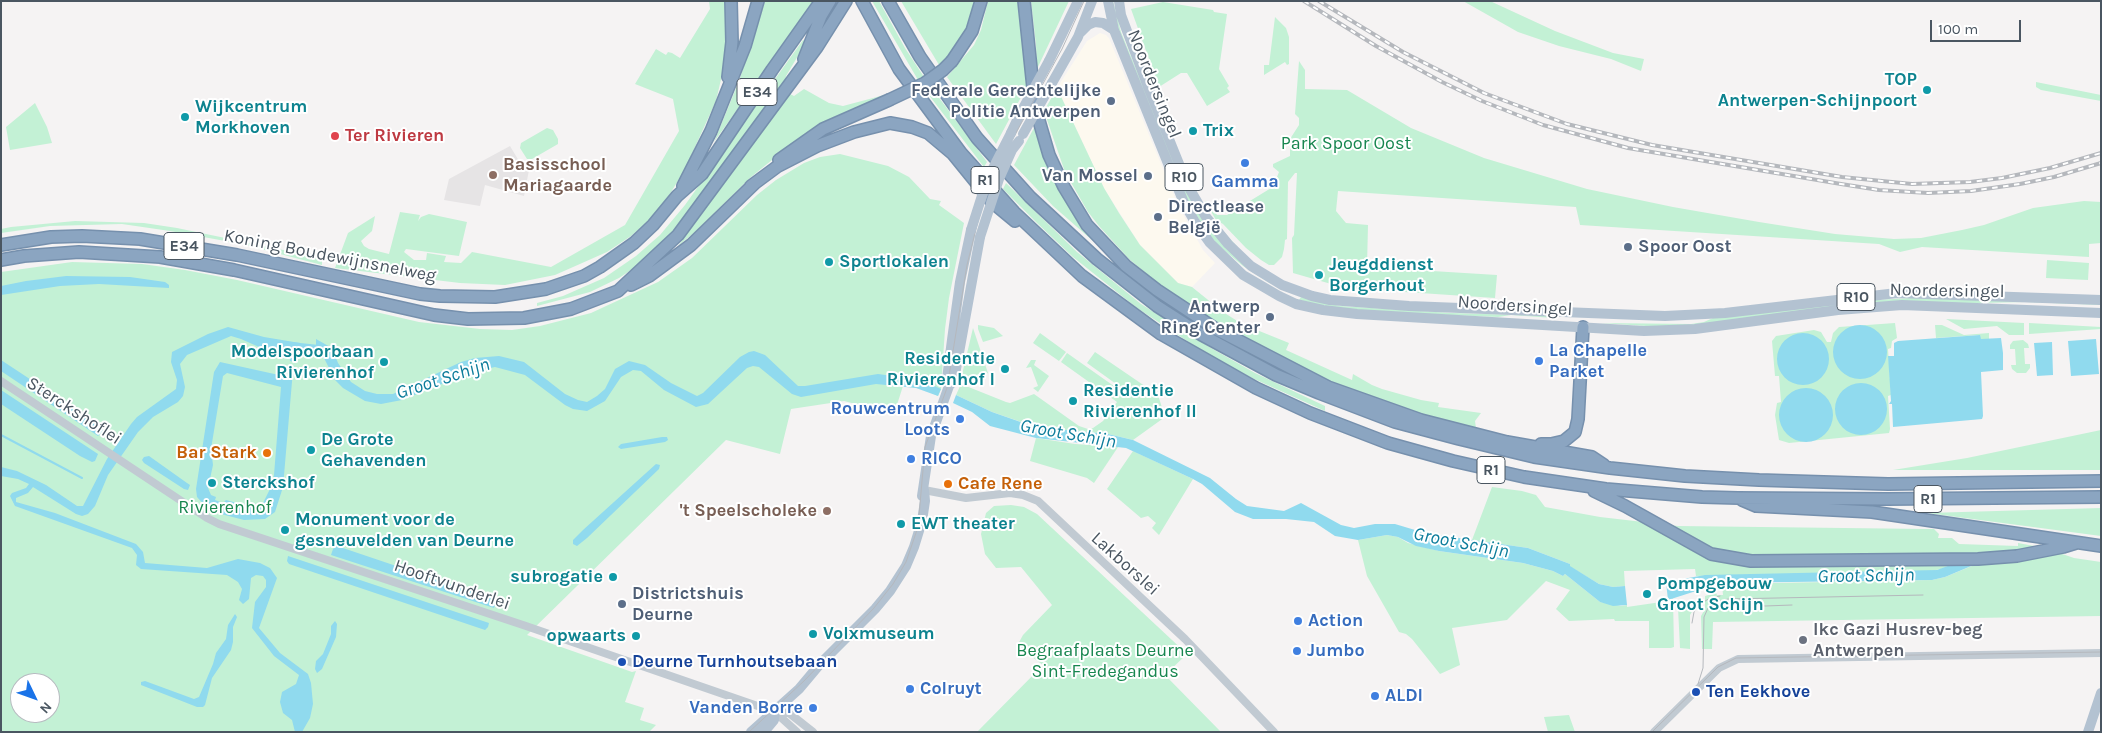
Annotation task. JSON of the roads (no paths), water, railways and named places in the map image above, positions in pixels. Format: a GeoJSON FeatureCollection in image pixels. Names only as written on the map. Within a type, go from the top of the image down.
{"type":"FeatureCollection","features":[{"type":"Feature","properties":{"kind":"highway"},"geometry":{"type":"LineString","coordinates":[[726,94],[732,42],[731,1]]}},
{"type":"Feature","properties":{"kind":"highway"},"geometry":{"type":"LineString","coordinates":[[677,196],[692,170],[726,94],[745,46],[758,1]]}},
{"type":"Feature","properties":{"kind":"highway","name":"E34"},"geometry":{"type":"LineString","coordinates":[[799,70],[817,47],[846,1]]}},
{"type":"Feature","properties":{"kind":"highway","name":"R1"},"geometry":{"type":"LineString","coordinates":[[862,1],[899,69],[961,153],[1014,212],[1082,276],[1161,334],[1256,388],[1310,414],[1388,443],[1452,461],[1524,477],[1583,486],[1702,497],[1738,498],[2101,497]]}},
{"type":"Feature","properties":{"kind":"highway","name":"R1"},"geometry":{"type":"LineString","coordinates":[[888,1],[920,57],[948,98],[977,138],[1030,197],[1122,279],[1180,321],[1276,375],[1395,422],[1534,457],[1610,468],[1685,476],[1888,484],[2101,481]]}},
{"type":"Feature","properties":{"kind":"highway"},"geometry":{"type":"LineString","coordinates":[[618,291],[649,276],[677,256],[716,222],[782,157],[806,140],[840,120],[925,83],[943,70],[952,61],[972,31],[981,1]]}},
{"type":"Feature","properties":{"kind":"highway"},"geometry":{"type":"LineString","coordinates":[[1024,1],[1035,107],[1049,155],[1064,187],[1087,225],[1126,266],[1157,290],[1216,329],[1328,387],[1421,420],[1507,442],[1592,457],[1610,468]]}},
{"type":"Feature","properties":{"kind":"highway","name":"E34"},"geometry":{"type":"LineString","coordinates":[[799,70],[826,2]]}},
{"type":"Feature","properties":{"kind":"highway","name":"Koning Boudewijnsnelweg"},"geometry":{"type":"LineString","coordinates":[[1,245],[50,237],[75,236],[140,239],[187,246],[420,294],[495,297],[546,290],[584,276],[618,256],[644,234],[677,196],[702,174],[772,70],[826,2]]}},
{"type":"Feature","properties":{"kind":"highway","name":"Koning Boudewijnsnelweg"},"geometry":{"type":"LineString","coordinates":[[1,260],[24,256],[80,252],[137,254],[184,260],[434,315],[489,320],[524,318],[557,313],[593,302],[618,291],[678,235],[799,70]]}},
{"type":"Feature","properties":{"kind":"highway"},"geometry":{"type":"LineString","coordinates":[[751,186],[778,166],[841,136],[875,125],[890,123],[912,127],[928,133],[953,154],[992,202],[1050,246]]}},
{"type":"Feature","properties":{"kind":"highway"},"geometry":{"type":"LineString","coordinates":[[1507,442],[1552,444],[1564,441],[1575,432],[1578,419],[1583,327]]}},
{"type":"Feature","properties":{"kind":"highway","name":"R1"},"geometry":{"type":"LineString","coordinates":[[1583,486],[1625,506],[1712,554],[1751,562],[1978,559],[2017,556],[2063,547],[2076,542]]}},
{"type":"Feature","properties":{"kind":"highway"},"geometry":{"type":"LineString","coordinates":[[1738,498],[1756,506],[1872,512],[2101,546]]}},
{"type":"Feature","properties":{"kind":"main road"},"geometry":{"type":"LineString","coordinates":[[948,392],[947,379],[960,282],[971,230],[987,180],[1078,1]]}},
{"type":"Feature","properties":{"kind":"main road"},"geometry":{"type":"LineString","coordinates":[[1078,37],[1092,1]]}},
{"type":"Feature","properties":{"kind":"main road","name":"Noordersingel"},"geometry":{"type":"LineString","coordinates":[[1108,1],[1114,30],[1190,214],[1220,254],[1255,282],[1296,304],[1323,310],[1644,331],[1695,329],[1838,310],[1902,305],[2100,313]]}},
{"type":"Feature","properties":{"kind":"main road","name":"Noordersingel"},"geometry":{"type":"LineString","coordinates":[[1119,1],[1121,15],[1188,186],[1212,226],[1236,253],[1251,266],[1282,284],[1312,296],[1330,300],[1409,306],[1664,316],[1701,315],[1897,293],[2101,300]]}},
{"type":"Feature","properties":{"kind":"main road"},"geometry":{"type":"LineString","coordinates":[[752,732],[800,689],[820,664],[880,603],[906,566],[925,503],[924,490],[931,436],[954,380],[980,237],[989,206],[1003,170],[1085,27],[1091,22],[1103,23],[1114,30]]}},
{"type":"Feature","properties":{"kind":"main road"},"geometry":{"type":"LineString","coordinates":[[1583,313],[1583,327]]}},
{"type":"Feature","properties":{"kind":"main road"},"geometry":{"type":"LineString","coordinates":[[2088,732],[2101,693]]}},
{"type":"Feature","properties":{"kind":"main road"},"geometry":{"type":"LineString","coordinates":[[764,732],[774,720],[775,712]]}},
{"type":"Feature","properties":{"kind":"street","name":"Sterckshoflei"},"geometry":{"type":"LineString","coordinates":[[1,381],[130,466]]}},
{"type":"Feature","properties":{"kind":"street","name":"Hooftvunderlei"},"geometry":{"type":"LineString","coordinates":[[130,466],[207,518],[229,528],[250,533],[526,626],[775,712],[788,714],[813,732]]}},
{"type":"Feature","properties":{"kind":"street","name":"Lakborslei"},"geometry":{"type":"LineString","coordinates":[[924,490],[966,498],[1010,493],[1023,495],[1038,501],[1073,537],[1178,632],[1274,732]]}},
{"type":"Feature","properties":{"kind":"street"},"geometry":{"type":"LineString","coordinates":[[1654,732],[1711,675],[1725,664],[1745,658],[2101,653]]}},
{"type":"Feature","properties":{"kind":"street"},"geometry":{"type":"LineString","coordinates":[[775,712],[797,732]]}},
{"type":"Feature","properties":{"kind":"water"},"geometry":{"type":"Polygon","coordinates":[[[66,276],[130,277],[165,282],[169,285],[169,288],[99,284],[60,286],[1,295],[1,286],[66,276]]]}},
{"type":"Feature","properties":{"kind":"water"},"geometry":{"type":"Polygon","coordinates":[[[1860,325],[1870,327],[1879,333],[1885,342],[1887,352],[1885,362],[1879,371],[1870,377],[1860,379],[1850,377],[1841,371],[1835,362],[1833,352],[1835,342],[1841,333],[1850,327],[1860,325]]]}},
{"type":"Feature","properties":{"kind":"water"},"geometry":{"type":"Polygon","coordinates":[[[228,327],[264,337],[300,343],[299,353],[296,353],[295,362],[290,361],[289,351],[259,347],[231,336],[187,355],[180,364],[185,387],[183,396],[178,402],[153,417],[138,432],[108,475],[95,506],[88,514],[82,516],[76,514],[33,487],[28,493],[16,498],[16,502],[55,513],[136,544],[143,552],[145,563],[207,568],[238,559],[260,563],[270,568],[277,578],[259,628],[280,653],[308,674],[313,704],[310,718],[302,732],[295,732],[292,720],[283,713],[280,702],[282,692],[296,684],[299,675],[274,656],[252,628],[255,602],[266,587],[266,580],[263,576],[256,575],[251,578],[249,599],[243,604],[239,600],[242,589],[238,582],[227,575],[141,569],[136,565],[137,555],[132,548],[15,506],[10,496],[12,493],[26,488],[29,484],[18,479],[1,476],[1,467],[17,471],[46,485],[77,506],[83,506],[107,459],[131,424],[137,417],[176,389],[177,380],[171,362],[172,352],[208,334],[228,327]]]}},
{"type":"Feature","properties":{"kind":"water"},"geometry":{"type":"Polygon","coordinates":[[[1798,333],[1808,333],[1822,340],[1829,354],[1829,364],[1822,378],[1808,385],[1798,385],[1788,381],[1781,374],[1777,364],[1777,354],[1781,344],[1788,337],[1798,333]]]}},
{"type":"Feature","properties":{"kind":"water"},"geometry":{"type":"Polygon","coordinates":[[[1980,335],[1981,339],[2001,338],[2003,353],[2003,370],[1981,372],[1982,419],[1893,427],[1892,404],[1889,404],[1891,401],[1888,356],[1894,356],[1894,343],[1898,341],[1980,335]]]}},
{"type":"Feature","properties":{"kind":"water","name":"Groot Schijn"},"geometry":{"type":"Polygon","coordinates":[[[316,339],[332,348],[338,363],[351,382],[365,391],[377,394],[393,394],[461,362],[475,358],[499,356],[524,362],[565,394],[587,402],[605,389],[615,369],[629,361],[645,365],[671,383],[697,396],[703,393],[740,357],[754,351],[765,355],[798,386],[878,374],[922,380],[941,389],[938,396],[916,388],[876,384],[801,397],[792,394],[759,367],[753,366],[747,368],[708,404],[696,407],[664,390],[641,371],[633,370],[621,377],[605,401],[587,411],[573,409],[565,405],[525,375],[495,367],[472,372],[402,400],[381,404],[365,401],[343,388],[335,380],[324,358],[316,355],[316,339]]]}},
{"type":"Feature","properties":{"kind":"water"},"geometry":{"type":"Polygon","coordinates":[[[2096,339],[2099,374],[2071,376],[2068,341],[2096,339]]]}},
{"type":"Feature","properties":{"kind":"water"},"geometry":{"type":"Polygon","coordinates":[[[2052,342],[2053,375],[2037,376],[2034,343],[2052,342]]]}},
{"type":"Feature","properties":{"kind":"water"},"geometry":{"type":"Polygon","coordinates":[[[1,360],[104,428],[102,432],[98,436],[1,371],[1,360]]]}},
{"type":"Feature","properties":{"kind":"water"},"geometry":{"type":"Polygon","coordinates":[[[220,362],[288,377],[290,370],[293,370],[283,487],[275,512],[265,519],[244,520],[221,514],[208,509],[197,497],[196,489],[214,372],[220,362]],[[227,373],[223,376],[211,449],[213,465],[208,488],[211,495],[216,497],[215,500],[223,503],[226,500],[254,509],[263,503],[271,487],[274,475],[281,387],[227,373]]]}},
{"type":"Feature","properties":{"kind":"water"},"geometry":{"type":"Polygon","coordinates":[[[1856,383],[1866,383],[1880,390],[1887,404],[1887,414],[1880,428],[1866,435],[1856,435],[1846,431],[1839,424],[1835,414],[1835,404],[1839,394],[1846,387],[1856,383]]]}},
{"type":"Feature","properties":{"kind":"water"},"geometry":{"type":"Polygon","coordinates":[[[1806,388],[1816,390],[1825,396],[1831,405],[1833,415],[1831,425],[1825,434],[1816,440],[1806,442],[1796,440],[1787,434],[1781,425],[1779,415],[1781,405],[1787,396],[1796,390],[1806,388]]]}},
{"type":"Feature","properties":{"kind":"water"},"geometry":{"type":"Polygon","coordinates":[[[1,390],[98,454],[95,461],[92,462],[80,456],[1,404],[1,390]]]}},
{"type":"Feature","properties":{"kind":"water","name":"Groot Schijn"},"geometry":{"type":"Polygon","coordinates":[[[956,395],[992,412],[1035,427],[1108,434],[1133,440],[1210,478],[1247,506],[1284,511],[1301,503],[1341,525],[1354,528],[1375,524],[1395,524],[1425,533],[1528,548],[1570,564],[1570,566],[1599,584],[1613,587],[1625,586],[1627,605],[1613,606],[1600,602],[1565,574],[1563,576],[1553,571],[1523,563],[1439,551],[1416,546],[1398,537],[1387,535],[1358,540],[1335,536],[1314,522],[1286,519],[1253,519],[1235,512],[1202,484],[1126,448],[1036,438],[990,426],[972,412],[953,403],[956,395]]]}},
{"type":"Feature","properties":{"kind":"water"},"geometry":{"type":"Polygon","coordinates":[[[667,437],[668,440],[621,449],[618,447],[621,444],[667,437]]]}},
{"type":"Feature","properties":{"kind":"water"},"geometry":{"type":"Polygon","coordinates":[[[149,456],[190,485],[188,490],[144,463],[142,460],[144,457],[149,456]]]}},
{"type":"Feature","properties":{"kind":"water"},"geometry":{"type":"Polygon","coordinates":[[[656,464],[660,465],[659,469],[587,538],[577,546],[573,544],[573,540],[583,530],[656,464]]]}},
{"type":"Feature","properties":{"kind":"water"},"geometry":{"type":"Polygon","coordinates":[[[337,546],[494,599],[496,602],[494,608],[331,555],[333,549],[337,546]]]}},
{"type":"Feature","properties":{"kind":"water"},"geometry":{"type":"Polygon","coordinates":[[[288,556],[489,623],[488,627],[485,630],[289,564],[287,561],[288,556]]]}},
{"type":"Feature","properties":{"kind":"water","name":"Groot Schijn"},"geometry":{"type":"Polygon","coordinates":[[[1966,559],[1976,564],[1945,577],[1932,580],[1721,583],[1668,600],[1666,582],[1705,575],[1937,570],[1966,559]]]}},
{"type":"Feature","properties":{"kind":"water"},"geometry":{"type":"Polygon","coordinates":[[[235,614],[237,617],[233,627],[231,650],[212,678],[203,707],[197,707],[141,685],[141,682],[145,681],[194,699],[199,697],[216,653],[226,639],[228,625],[235,614]]]}},
{"type":"Feature","properties":{"kind":"water"},"geometry":{"type":"Polygon","coordinates":[[[335,621],[337,624],[336,637],[322,669],[317,673],[315,669],[316,661],[323,654],[331,634],[331,626],[335,621]]]}},
{"type":"Feature","properties":{"kind":"waterway","name":"Groot Schijn"},"geometry":{"type":"LineString","coordinates":[[286,347],[323,351],[329,354]]}},
{"type":"Feature","properties":{"kind":"waterway"},"geometry":{"type":"LineString","coordinates":[[1,435],[82,478]]}},
{"type":"Feature","properties":{"kind":"tram line"},"geometry":{"type":"LineString","coordinates":[[749,732],[804,681],[874,608],[893,584],[906,562],[918,527],[925,447],[947,388],[967,265],[980,213],[1000,162],[1062,49],[1084,1]]}},
{"type":"Feature","properties":{"kind":"tram line"},"geometry":{"type":"LineString","coordinates":[[1698,684],[1703,668],[1704,617],[1708,608],[1717,602],[1728,599],[1923,595]]}},
{"type":"Feature","properties":{"kind":"tram line"},"geometry":{"type":"LineString","coordinates":[[1692,623],[1694,612],[1699,605],[1710,598],[1720,596]]}},
{"type":"Feature","properties":{"kind":"tram line"},"geometry":{"type":"LineString","coordinates":[[1750,603],[1765,606],[1792,605]]}},
{"type":"Feature","properties":{"kind":"tram line"},"geometry":{"type":"LineString","coordinates":[[1652,732],[1718,667],[1736,658],[2101,652]]}},
{"type":"Feature","properties":{"kind":"railway"},"geometry":{"type":"LineString","coordinates":[[1304,1],[1376,46],[1442,82],[1482,101],[1543,125],[1628,148],[1879,190],[1928,193],[1971,191],[2020,184],[2054,177],[2101,163]]}},
{"type":"Feature","properties":{"kind":"railway"},"geometry":{"type":"LineString","coordinates":[[1319,1],[1403,52],[1484,93],[1567,124],[1652,145],[1842,177],[1912,184],[1970,182],[2002,178],[2050,168],[2101,153]]}},
{"type":"Feature","properties":{"kind":"place","name":"TOP Antwerpen-Schijnpoort"},"geometry":{"type":"Point","coordinates":[1927,90]}},
{"type":"Feature","properties":{"kind":"place","name":"Federale Gerechtelijke Politie Antwerpen"},"geometry":{"type":"Point","coordinates":[1111,101]}},
{"type":"Feature","properties":{"kind":"place","name":"Wijkcentrum Morkhoven"},"geometry":{"type":"Point","coordinates":[185,117]}},
{"type":"Feature","properties":{"kind":"place","name":"Trix"},"geometry":{"type":"Point","coordinates":[1193,131]}},
{"type":"Feature","properties":{"kind":"place","name":"Ter Rivieren"},"geometry":{"type":"Point","coordinates":[335,136]}},
{"type":"Feature","properties":{"kind":"place","name":"Gamma"},"geometry":{"type":"Point","coordinates":[1245,163]}},
{"type":"Feature","properties":{"kind":"place","name":"Basisschool Mariagaarde"},"geometry":{"type":"Point","coordinates":[493,175]}},
{"type":"Feature","properties":{"kind":"place","name":"Van Mossel"},"geometry":{"type":"Point","coordinates":[1148,176]}},
{"type":"Feature","properties":{"kind":"place","name":"Directlease België"},"geometry":{"type":"Point","coordinates":[1158,217]}},
{"type":"Feature","properties":{"kind":"place","name":"Spoor Oost"},"geometry":{"type":"Point","coordinates":[1628,247]}},
{"type":"Feature","properties":{"kind":"place","name":"Sportlokalen"},"geometry":{"type":"Point","coordinates":[829,262]}},
{"type":"Feature","properties":{"kind":"place","name":"Jeugddienst Borgerhout"},"geometry":{"type":"Point","coordinates":[1319,275]}},
{"type":"Feature","properties":{"kind":"place","name":"Antwerp Ring Center"},"geometry":{"type":"Point","coordinates":[1270,317]}},
{"type":"Feature","properties":{"kind":"place","name":"La Chapelle Parket"},"geometry":{"type":"Point","coordinates":[1539,361]}},
{"type":"Feature","properties":{"kind":"place","name":"Modelspoorbaan Rivierenhof"},"geometry":{"type":"Point","coordinates":[384,362]}},
{"type":"Feature","properties":{"kind":"place","name":"Residentie Rivierenhof I"},"geometry":{"type":"Point","coordinates":[1005,369]}},
{"type":"Feature","properties":{"kind":"place","name":"Residentie Rivierenhof II"},"geometry":{"type":"Point","coordinates":[1073,401]}},
{"type":"Feature","properties":{"kind":"place","name":"Rouwcentrum Loots"},"geometry":{"type":"Point","coordinates":[960,419]}},
{"type":"Feature","properties":{"kind":"place","name":"De Grote Gehavenden"},"geometry":{"type":"Point","coordinates":[311,450]}},
{"type":"Feature","properties":{"kind":"place","name":"Bar Stark"},"geometry":{"type":"Point","coordinates":[267,453]}},
{"type":"Feature","properties":{"kind":"place","name":"RICO"},"geometry":{"type":"Point","coordinates":[911,459]}},
{"type":"Feature","properties":{"kind":"place","name":"Sterckshof"},"geometry":{"type":"Point","coordinates":[212,483]}},
{"type":"Feature","properties":{"kind":"place","name":"Cafe Rene"},"geometry":{"type":"Point","coordinates":[948,484]}},
{"type":"Feature","properties":{"kind":"place","name":"'t Speelscholeke"},"geometry":{"type":"Point","coordinates":[827,511]}},
{"type":"Feature","properties":{"kind":"place","name":"EWT theater"},"geometry":{"type":"Point","coordinates":[901,524]}},
{"type":"Feature","properties":{"kind":"place","name":"Monument voor de gesneuvelden van Deurne"},"geometry":{"type":"Point","coordinates":[285,530]}},
{"type":"Feature","properties":{"kind":"place","name":"subrogatie"},"geometry":{"type":"Point","coordinates":[613,577]}},
{"type":"Feature","properties":{"kind":"place","name":"Pompgebouw Groot Schijn"},"geometry":{"type":"Point","coordinates":[1647,594]}},
{"type":"Feature","properties":{"kind":"place","name":"Districtshuis Deurne"},"geometry":{"type":"Point","coordinates":[622,604]}},
{"type":"Feature","properties":{"kind":"place","name":"Action"},"geometry":{"type":"Point","coordinates":[1298,621]}},
{"type":"Feature","properties":{"kind":"place","name":"Volxmuseum"},"geometry":{"type":"Point","coordinates":[813,634]}},
{"type":"Feature","properties":{"kind":"place","name":"opwaarts"},"geometry":{"type":"Point","coordinates":[636,636]}},
{"type":"Feature","properties":{"kind":"place","name":"Ikc Gazi Husrev-beg Antwerpen"},"geometry":{"type":"Point","coordinates":[1803,640]}},
{"type":"Feature","properties":{"kind":"place","name":"Jumbo"},"geometry":{"type":"Point","coordinates":[1297,651]}},
{"type":"Feature","properties":{"kind":"place","name":"Deurne Turnhoutsebaan"},"geometry":{"type":"Point","coordinates":[622,662]}},
{"type":"Feature","properties":{"kind":"place","name":"Colruyt"},"geometry":{"type":"Point","coordinates":[910,689]}},
{"type":"Feature","properties":{"kind":"place","name":"Ten Eekhove"},"geometry":{"type":"Point","coordinates":[1696,692]}},
{"type":"Feature","properties":{"kind":"place","name":"ALDI"},"geometry":{"type":"Point","coordinates":[1375,696]}},
{"type":"Feature","properties":{"kind":"place","name":"Vanden Borre"},"geometry":{"type":"Point","coordinates":[813,708]}},
{"type":"Feature","properties":{"kind":"park label","name":"Park Spoor Oost"},"geometry":{"type":"Point","coordinates":[1346,144]}},
{"type":"Feature","properties":{"kind":"park label","name":"Rivierenhof"},"geometry":{"type":"Point","coordinates":[225,508]}},
{"type":"Feature","properties":{"kind":"park label","name":"Begraafplaats Deurne Sint-Fredegandus"},"geometry":{"type":"Point","coordinates":[1105,661]}}]}
